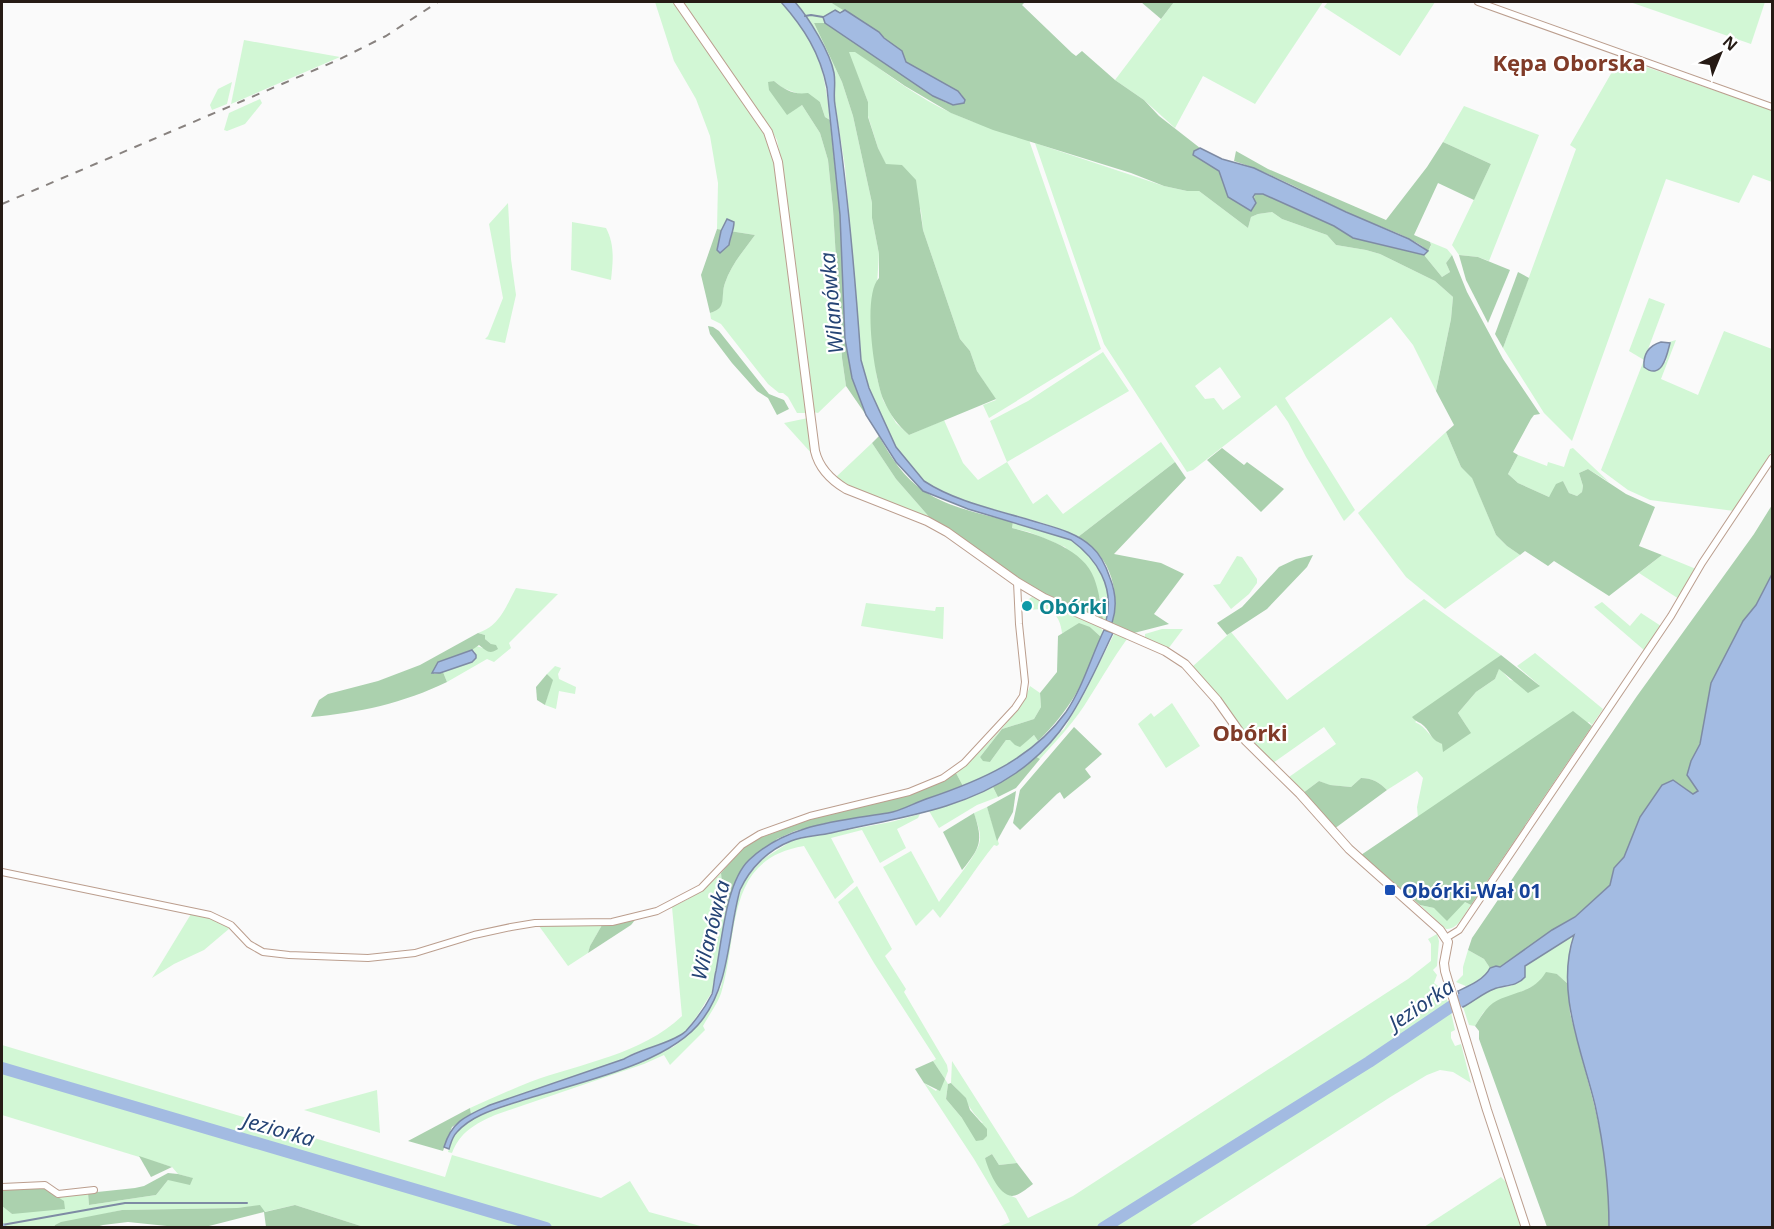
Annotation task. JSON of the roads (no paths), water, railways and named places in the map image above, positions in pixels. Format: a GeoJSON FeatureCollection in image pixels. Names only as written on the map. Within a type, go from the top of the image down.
{"type":"FeatureCollection","features":[{"type":"Feature","properties":{"kind":"street"},"geometry":{"type":"LineString","coordinates":[[678,2],[768,132],[774,146],[778,162],[815,451],[820,464],[834,481],[846,489],[927,521],[947,532],[1017,582],[1044,598],[1166,651],[1185,664],[1217,700],[1246,741],[1300,794],[1349,849],[1429,919],[1448,942],[1444,963],[1449,982],[1486,1110],[1526,1227]]}},
{"type":"Feature","properties":{"kind":"street"},"geometry":{"type":"LineString","coordinates":[[1478,2],[1773,107]]}},
{"type":"Feature","properties":{"kind":"street"},"geometry":{"type":"LineString","coordinates":[[1446,938],[1459,930],[1671,616],[1702,563],[1773,458]]}},
{"type":"Feature","properties":{"kind":"street"},"geometry":{"type":"LineString","coordinates":[[2,872],[210,915],[231,925],[255,948],[282,955],[368,958],[403,955],[511,927],[536,923],[612,922],[646,914],[693,894],[710,880],[742,844],[760,834],[810,816],[909,792],[943,778],[964,763],[1015,708],[1023,696],[1025,682],[1017,582]]}},
{"type":"Feature","properties":{"kind":"street"},"geometry":{"type":"LineString","coordinates":[[2,1187],[45,1185],[58,1194],[94,1190]]}},
{"type":"Feature","properties":{"kind":"water"},"geometry":{"type":"Polygon","coordinates":[[[781,2],[795,2],[801,9],[824,46],[832,65],[835,81],[834,101],[851,232],[861,360],[869,388],[896,447],[924,481],[949,495],[1048,525],[1086,542],[1101,557],[1112,584],[1115,606],[1112,623],[1106,621],[1108,597],[1102,575],[1089,556],[1071,540],[968,509],[923,491],[896,462],[866,415],[852,378],[845,339],[840,215],[827,88],[820,63],[810,42],[797,21],[781,2]]]}},
{"type":"Feature","properties":{"kind":"water"},"geometry":{"type":"Polygon","coordinates":[[[835,10],[840,13],[845,10],[879,32],[902,51],[906,62],[958,91],[965,100],[964,103],[953,105],[933,96],[825,23],[823,17],[835,10]]]}},
{"type":"Feature","properties":{"kind":"water"},"geometry":{"type":"Polygon","coordinates":[[[1200,148],[1222,159],[1254,168],[1409,239],[1428,251],[1424,255],[1353,238],[1334,226],[1263,194],[1255,194],[1253,197],[1256,203],[1251,211],[1228,197],[1219,171],[1193,155],[1194,151],[1200,148]]]}},
{"type":"Feature","properties":{"kind":"water"},"geometry":{"type":"Polygon","coordinates":[[[727,219],[734,222],[733,228],[729,245],[720,253],[717,250],[721,231],[727,219]]]}},
{"type":"Feature","properties":{"kind":"water"},"geometry":{"type":"Polygon","coordinates":[[[1661,342],[1670,343],[1663,365],[1655,371],[1644,367],[1644,358],[1650,348],[1661,342]]]}},
{"type":"Feature","properties":{"kind":"water"},"geometry":{"type":"Polygon","coordinates":[[[1772,574],[1772,1227],[1609,1227],[1607,1181],[1601,1136],[1572,1021],[1569,999],[1567,978],[1574,935],[1525,966],[1525,977],[1518,983],[1490,991],[1463,1007],[1458,991],[1481,979],[1490,968],[1500,967],[1552,930],[1575,917],[1610,885],[1614,868],[1624,857],[1640,817],[1662,785],[1673,780],[1693,794],[1698,791],[1687,775],[1700,744],[1711,683],[1743,621],[1756,605],[1772,574]]]}},
{"type":"Feature","properties":{"kind":"water"},"geometry":{"type":"Polygon","coordinates":[[[1104,630],[1113,633],[1074,710],[1050,743],[1016,773],[973,796],[927,812],[796,839],[775,849],[761,861],[749,874],[740,890],[718,991],[702,1020],[686,1036],[666,1050],[617,1072],[485,1113],[470,1121],[457,1132],[449,1149],[444,1147],[451,1131],[461,1120],[490,1105],[624,1059],[681,1035],[700,1013],[712,994],[730,897],[741,870],[749,860],[764,848],[797,831],[833,822],[898,811],[985,776],[1021,755],[1037,743],[1066,712],[1082,682],[1104,630]]]}},
{"type":"Feature","properties":{"kind":"water"},"geometry":{"type":"Polygon","coordinates":[[[472,650],[476,658],[472,662],[440,673],[432,673],[438,662],[472,650]]]}},
{"type":"Feature","properties":{"kind":"waterway"},"geometry":{"type":"LineString","coordinates":[[805,16],[823,17]]}},
{"type":"Feature","properties":{"kind":"waterway","name":"Jeziorka"},"geometry":{"type":"LineString","coordinates":[[1103,1228],[1369,1062],[1474,991]]}},
{"type":"Feature","properties":{"kind":"waterway","name":"Jeziorka"},"geometry":{"type":"LineString","coordinates":[[2,1068],[546,1228]]}},
{"type":"Feature","properties":{"kind":"waterway"},"geometry":{"type":"LineString","coordinates":[[2,1225],[125,1203],[247,1203]]}},
{"type":"Feature","properties":{"kind":"railway"},"geometry":{"type":"LineString","coordinates":[[2,204],[338,60],[386,36],[438,2]]}},
{"type":"Feature","properties":{"kind":"place","name":"Obórki"},"geometry":{"type":"Point","coordinates":[1027,606]}},
{"type":"Feature","properties":{"kind":"place","name":"Obórki-Wał 01"},"geometry":{"type":"Point","coordinates":[1390,890]}},
{"type":"Feature","properties":{"kind":"district","name":"Kępa Oborska"},"geometry":{"type":"Point","coordinates":[1569,62]}},
{"type":"Feature","properties":{"kind":"district","name":"Obórki"},"geometry":{"type":"Point","coordinates":[1250,732]}},
{"type":"Feature","properties":{"kind":"water label","name":"Wilanówka"},"geometry":{"type":"Point","coordinates":[831,303]}},
{"type":"Feature","properties":{"kind":"water label","name":"Wilanówka"},"geometry":{"type":"Point","coordinates":[710,930]}}]}
